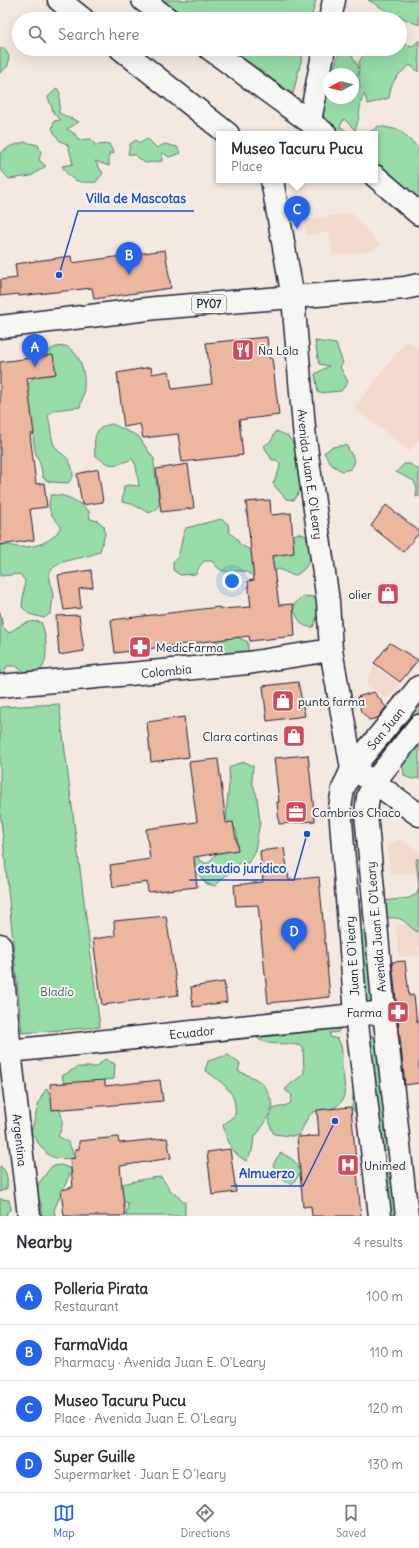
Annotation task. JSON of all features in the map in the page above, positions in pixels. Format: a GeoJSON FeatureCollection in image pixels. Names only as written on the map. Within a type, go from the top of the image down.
{"type":"FeatureCollection","features":[{"type":"Feature","properties":{"kind":"main road"},"geometry":{"type":"LineString","coordinates":[[59,0],[74,12]]}},
{"type":"Feature","properties":{"kind":"main road"},"geometry":{"type":"LineString","coordinates":[[143,0],[159,12]]}},
{"type":"Feature","properties":{"kind":"main road"},"geometry":{"type":"LineString","coordinates":[[331,12],[334,0]]}},
{"type":"Feature","properties":{"kind":"main road"},"geometry":{"type":"LineString","coordinates":[[130,56],[224,131]]}},
{"type":"Feature","properties":{"kind":"main road"},"geometry":{"type":"LineString","coordinates":[[220,56],[318,128]]}},
{"type":"Feature","properties":{"kind":"main road"},"geometry":{"type":"LineString","coordinates":[[318,128],[323,56]]}},
{"type":"Feature","properties":{"kind":"main road"},"geometry":{"type":"LineString","coordinates":[[378,179],[419,214]]}},
{"type":"Feature","properties":{"kind":"main road","name":"Avenida Juan E. O'Leary"},"geometry":{"type":"LineString","coordinates":[[273,183],[293,298],[305,439],[328,601],[331,650],[352,769]]}},
{"type":"Feature","properties":{"kind":"main road","name":"PY07"},"geometry":{"type":"LineString","coordinates":[[0,326],[156,308],[293,298],[405,288],[419,285]]}},
{"type":"Feature","properties":{"kind":"main road","name":"Colombia"},"geometry":{"type":"LineString","coordinates":[[0,686],[248,663],[331,650]]}},
{"type":"Feature","properties":{"kind":"main road","name":"San Juan"},"geometry":{"type":"LineString","coordinates":[[352,769],[419,687]]}},
{"type":"Feature","properties":{"kind":"main road","name":"San Juan"},"geometry":{"type":"LineString","coordinates":[[374,782],[419,726]]}},
{"type":"Feature","properties":{"kind":"main road"},"geometry":{"type":"LineString","coordinates":[[352,769],[374,782],[419,815]]}},
{"type":"Feature","properties":{"kind":"main road","name":"Juan E O´leary"},"geometry":{"type":"LineString","coordinates":[[352,769],[343,789],[340,808],[356,1015],[380,1216]]}},
{"type":"Feature","properties":{"kind":"main road","name":"Avenida Juan E. O'Leary"},"geometry":{"type":"LineString","coordinates":[[374,782],[368,797],[366,813],[384,1012],[407,1216]]}},
{"type":"Feature","properties":{"kind":"main road","name":"Argentina"},"geometry":{"type":"LineString","coordinates":[[0,945],[5,1052],[29,1216]]}},
{"type":"Feature","properties":{"kind":"main road","name":"Ecuador"},"geometry":{"type":"LineString","coordinates":[[5,1052],[384,1012]]}},
{"type":"Feature","properties":{"kind":"shaded area"},"geometry":{"type":"Polygon","coordinates":[[[351,213],[381,245],[369,251],[333,256],[329,232],[306,235],[304,220],[351,213]]]}},
{"type":"Feature","properties":{"kind":"shaded area"},"geometry":{"type":"Polygon","coordinates":[[[407,340],[419,349],[419,440],[410,451],[354,408],[407,340]]]}},
{"type":"Feature","properties":{"kind":"shaded area"},"geometry":{"type":"Polygon","coordinates":[[[374,667],[399,684],[387,699],[366,683],[374,667]]]}},
{"type":"Feature","properties":{"kind":"shaded area"},"geometry":{"type":"Polygon","coordinates":[[[400,839],[419,851],[419,863],[414,873],[391,875],[387,845],[400,839]]]}},
{"type":"Feature","properties":{"kind":"shaded area"},"geometry":{"type":"Polygon","coordinates":[[[419,923],[419,955],[399,957],[395,925],[419,923]]]}},
{"type":"Feature","properties":{"kind":"green space"},"geometry":{"type":"Polygon","coordinates":[[[161,0],[316,0],[313,12],[178,12],[161,0]]]}},
{"type":"Feature","properties":{"kind":"green space"},"geometry":{"type":"Polygon","coordinates":[[[368,0],[419,0],[419,25],[407,20],[407,12],[389,12],[368,0]]]}},
{"type":"Feature","properties":{"kind":"green space"},"geometry":{"type":"Polygon","coordinates":[[[419,40],[419,71],[410,65],[402,72],[395,79],[391,87],[389,98],[368,104],[364,94],[355,130],[344,119],[340,126],[346,131],[328,131],[327,124],[318,111],[321,92],[323,91],[323,104],[359,104],[359,62],[363,56],[407,56],[407,45],[413,46],[419,40]]]}},
{"type":"Feature","properties":{"kind":"green space"},"geometry":{"type":"Polygon","coordinates":[[[3,47],[9,56],[8,66],[0,73],[0,49],[3,47]]]}},
{"type":"Feature","properties":{"kind":"green space"},"geometry":{"type":"Polygon","coordinates":[[[240,56],[302,56],[293,94],[240,56]]]}},
{"type":"Feature","properties":{"kind":"green space"},"geometry":{"type":"Polygon","coordinates":[[[338,56],[352,56],[358,68],[334,68],[338,56]]]}},
{"type":"Feature","properties":{"kind":"green space"},"geometry":{"type":"Polygon","coordinates":[[[57,88],[60,93],[59,113],[79,122],[67,129],[75,134],[78,140],[91,139],[95,145],[109,144],[114,154],[109,153],[109,166],[95,161],[103,173],[96,182],[80,182],[72,178],[62,166],[73,164],[68,145],[59,140],[52,129],[54,121],[61,120],[54,114],[48,97],[57,88]]]}},
{"type":"Feature","properties":{"kind":"green space"},"geometry":{"type":"Polygon","coordinates":[[[379,126],[399,130],[419,148],[419,202],[403,185],[378,170],[378,131],[372,131],[379,126]]]}},
{"type":"Feature","properties":{"kind":"green space"},"geometry":{"type":"Polygon","coordinates":[[[148,139],[157,148],[165,144],[177,147],[181,153],[169,157],[162,152],[162,161],[145,163],[135,155],[128,154],[130,144],[136,140],[140,143],[148,139]]]}},
{"type":"Feature","properties":{"kind":"green space"},"geometry":{"type":"Polygon","coordinates":[[[25,142],[38,145],[41,152],[39,160],[46,166],[31,176],[9,179],[0,169],[0,153],[11,146],[25,142]]]}},
{"type":"Feature","properties":{"kind":"green space"},"geometry":{"type":"Polygon","coordinates":[[[315,341],[336,344],[343,363],[340,367],[348,382],[341,391],[318,393],[315,374],[329,366],[319,364],[315,341]]]}},
{"type":"Feature","properties":{"kind":"green space"},"geometry":{"type":"Polygon","coordinates":[[[66,346],[73,351],[78,358],[84,373],[84,390],[80,407],[54,410],[48,416],[51,435],[55,447],[68,459],[71,464],[73,477],[68,483],[50,482],[43,478],[41,467],[35,451],[27,386],[32,379],[39,375],[48,351],[56,347],[66,346]]]}},
{"type":"Feature","properties":{"kind":"green space"},"geometry":{"type":"Polygon","coordinates":[[[112,424],[138,436],[154,459],[160,503],[156,510],[149,513],[132,504],[122,502],[124,486],[139,486],[136,465],[132,459],[117,464],[109,464],[95,455],[95,439],[98,431],[101,428],[112,424]]]}},
{"type":"Feature","properties":{"kind":"green space"},"geometry":{"type":"Polygon","coordinates":[[[276,431],[288,436],[297,449],[302,477],[301,489],[294,500],[286,499],[273,484],[280,464],[277,460],[272,460],[264,446],[271,441],[276,431]]]}},
{"type":"Feature","properties":{"kind":"green space"},"geometry":{"type":"Polygon","coordinates":[[[346,445],[355,461],[351,469],[342,471],[332,465],[324,453],[332,447],[346,445]]]}},
{"type":"Feature","properties":{"kind":"green space"},"geometry":{"type":"Polygon","coordinates":[[[404,464],[410,464],[419,470],[419,496],[416,497],[417,489],[414,481],[396,472],[404,464]]]}},
{"type":"Feature","properties":{"kind":"green space"},"geometry":{"type":"Polygon","coordinates":[[[51,495],[67,497],[81,504],[89,511],[90,519],[98,521],[104,526],[105,534],[100,551],[59,564],[49,573],[53,596],[51,613],[44,618],[29,614],[22,607],[25,581],[20,574],[0,576],[0,545],[24,547],[37,545],[54,536],[61,526],[50,512],[49,504],[51,495]]]}},
{"type":"Feature","properties":{"kind":"green space"},"geometry":{"type":"Polygon","coordinates":[[[221,519],[228,524],[230,533],[237,539],[240,545],[263,555],[291,536],[299,533],[306,536],[310,548],[307,564],[300,573],[294,576],[279,569],[256,577],[243,571],[228,572],[219,568],[212,561],[204,561],[196,574],[180,575],[173,570],[173,561],[176,560],[178,556],[186,528],[221,519]]]}},
{"type":"Feature","properties":{"kind":"green space"},"geometry":{"type":"Polygon","coordinates":[[[304,596],[314,597],[318,608],[317,619],[313,627],[307,627],[302,624],[294,611],[295,603],[304,596]]]}},
{"type":"Feature","properties":{"kind":"green space"},"geometry":{"type":"Polygon","coordinates":[[[0,612],[3,627],[9,633],[24,624],[41,622],[45,638],[46,658],[42,668],[35,675],[30,677],[16,666],[7,666],[0,682],[0,612]]]}},
{"type":"Feature","properties":{"kind":"green space"},"geometry":{"type":"Polygon","coordinates":[[[220,634],[235,636],[248,642],[248,657],[217,659],[215,646],[216,640],[220,634]]]}},
{"type":"Feature","properties":{"kind":"green space"},"geometry":{"type":"Polygon","coordinates":[[[419,684],[419,778],[412,779],[404,776],[402,758],[387,753],[380,747],[393,709],[393,700],[397,692],[419,684]]]}},
{"type":"Feature","properties":{"kind":"green space","name":"Bladío"},"geometry":{"type":"Polygon","coordinates":[[[59,704],[100,1027],[22,1033],[0,809],[0,707],[59,704]]]}},
{"type":"Feature","properties":{"kind":"green space"},"geometry":{"type":"Polygon","coordinates":[[[245,762],[253,766],[252,781],[257,797],[260,822],[255,850],[248,863],[239,863],[215,886],[207,884],[196,872],[189,876],[181,853],[197,853],[199,860],[207,864],[219,851],[236,850],[236,830],[227,820],[229,768],[236,764],[245,762]]]}},
{"type":"Feature","properties":{"kind":"green space"},"geometry":{"type":"Polygon","coordinates":[[[419,858],[419,886],[416,860],[419,858]]]}},
{"type":"Feature","properties":{"kind":"green space"},"geometry":{"type":"Polygon","coordinates":[[[419,886],[419,933],[402,920],[388,918],[380,908],[384,901],[409,898],[417,894],[419,886]]]}},
{"type":"Feature","properties":{"kind":"green space"},"geometry":{"type":"Polygon","coordinates":[[[367,931],[374,1001],[366,1005],[355,932],[367,931]]]}},
{"type":"Feature","properties":{"kind":"green space"},"geometry":{"type":"Polygon","coordinates":[[[278,1010],[314,1012],[342,1025],[338,1032],[330,1033],[330,1037],[338,1039],[341,1046],[342,1067],[345,1084],[344,1096],[342,1101],[333,1108],[312,1113],[306,1120],[299,1135],[291,1136],[274,1134],[270,1125],[270,1116],[273,1109],[290,1104],[292,1095],[285,1090],[304,1073],[303,1047],[287,1044],[266,1043],[253,1035],[247,1026],[261,1013],[278,1010]]]}},
{"type":"Feature","properties":{"kind":"green space"},"geometry":{"type":"Polygon","coordinates":[[[363,1030],[377,1039],[389,1150],[381,1152],[352,1108],[354,1083],[363,1030]]]}},
{"type":"Feature","properties":{"kind":"green space"},"geometry":{"type":"Polygon","coordinates":[[[228,1055],[240,1064],[238,1071],[252,1077],[264,1086],[273,1105],[265,1123],[254,1138],[252,1151],[246,1161],[241,1158],[230,1146],[223,1125],[235,1115],[234,1100],[228,1089],[205,1070],[208,1061],[228,1055]]]}},
{"type":"Feature","properties":{"kind":"green space"},"geometry":{"type":"Polygon","coordinates":[[[105,1059],[115,1064],[114,1079],[105,1080],[98,1084],[85,1081],[75,1087],[64,1083],[62,1076],[78,1067],[96,1067],[105,1059]]]}},
{"type":"Feature","properties":{"kind":"green space"},"geometry":{"type":"Polygon","coordinates":[[[47,1088],[62,1117],[61,1129],[58,1136],[69,1143],[75,1158],[66,1159],[53,1157],[44,1151],[31,1132],[39,1103],[47,1088]]]}},
{"type":"Feature","properties":{"kind":"green space"},"geometry":{"type":"Polygon","coordinates":[[[281,1153],[294,1161],[298,1166],[300,1174],[292,1184],[285,1182],[273,1166],[281,1153]]]}},
{"type":"Feature","properties":{"kind":"green space"},"geometry":{"type":"Polygon","coordinates":[[[61,1165],[72,1169],[54,1210],[55,1216],[42,1216],[41,1203],[35,1194],[39,1183],[52,1166],[61,1165]]]}},
{"type":"Feature","properties":{"kind":"green space"},"geometry":{"type":"Polygon","coordinates":[[[0,1166],[6,1173],[7,1188],[0,1192],[0,1166]]]}},
{"type":"Feature","properties":{"kind":"green space"},"geometry":{"type":"Polygon","coordinates":[[[385,1173],[394,1173],[397,1216],[377,1216],[385,1173]]]}},
{"type":"Feature","properties":{"kind":"green space"},"geometry":{"type":"Polygon","coordinates":[[[161,1177],[171,1191],[185,1202],[185,1216],[126,1216],[128,1203],[121,1201],[113,1186],[143,1179],[161,1177]]]}},
{"type":"Feature","properties":{"kind":"green space"},"geometry":{"type":"Polygon","coordinates":[[[0,1199],[9,1200],[11,1209],[7,1212],[6,1216],[0,1216],[0,1199]]]}},
{"type":"Feature","properties":{"kind":"building"},"geometry":{"type":"Polygon","coordinates":[[[165,250],[171,288],[94,299],[92,288],[19,296],[19,294],[0,296],[0,280],[17,278],[15,264],[71,256],[72,263],[165,250]]]}},
{"type":"Feature","properties":{"kind":"building"},"geometry":{"type":"Polygon","coordinates":[[[267,337],[269,358],[272,358],[279,415],[239,420],[243,455],[182,462],[178,434],[143,438],[140,424],[124,427],[117,373],[151,367],[152,374],[169,371],[172,389],[212,384],[206,343],[267,337]]]}},
{"type":"Feature","properties":{"kind":"building"},"geometry":{"type":"Polygon","coordinates":[[[53,355],[56,374],[27,378],[34,434],[30,434],[36,484],[44,483],[47,507],[30,509],[34,540],[0,545],[0,362],[53,355]]]}},
{"type":"Feature","properties":{"kind":"building"},"geometry":{"type":"Polygon","coordinates":[[[188,464],[194,508],[161,512],[156,469],[188,464]]]}},
{"type":"Feature","properties":{"kind":"building"},"geometry":{"type":"Polygon","coordinates":[[[98,469],[103,502],[82,505],[77,474],[98,469]]]}},
{"type":"Feature","properties":{"kind":"building"},"geometry":{"type":"Polygon","coordinates":[[[270,500],[271,515],[291,513],[294,553],[272,556],[279,605],[293,604],[295,636],[250,641],[249,636],[115,653],[111,620],[219,607],[220,609],[251,607],[248,581],[254,580],[246,502],[270,500]]]}},
{"type":"Feature","properties":{"kind":"building"},"geometry":{"type":"Polygon","coordinates":[[[386,505],[419,531],[419,533],[403,552],[371,526],[386,505]]]}},
{"type":"Feature","properties":{"kind":"building"},"geometry":{"type":"Polygon","coordinates":[[[91,570],[93,587],[79,589],[81,608],[64,610],[58,575],[91,570]]]}},
{"type":"Feature","properties":{"kind":"building"},"geometry":{"type":"Polygon","coordinates":[[[79,615],[84,651],[59,655],[56,616],[79,615]]]}},
{"type":"Feature","properties":{"kind":"building"},"geometry":{"type":"Polygon","coordinates":[[[390,643],[418,660],[400,682],[374,663],[390,643]]]}},
{"type":"Feature","properties":{"kind":"building","name":"punto farma"},"geometry":{"type":"Polygon","coordinates":[[[298,682],[305,716],[267,721],[263,686],[298,682]]]}},
{"type":"Feature","properties":{"kind":"building"},"geometry":{"type":"Polygon","coordinates":[[[374,692],[386,707],[378,718],[369,720],[361,711],[357,697],[374,692]]]}},
{"type":"Feature","properties":{"kind":"building"},"geometry":{"type":"Polygon","coordinates":[[[184,717],[189,757],[151,762],[147,722],[184,717]]]}},
{"type":"Feature","properties":{"kind":"building"},"geometry":{"type":"Polygon","coordinates":[[[308,755],[315,821],[279,824],[277,802],[279,802],[274,758],[308,755]]]}},
{"type":"Feature","properties":{"kind":"building"},"geometry":{"type":"Polygon","coordinates":[[[218,759],[226,823],[233,822],[238,850],[194,857],[197,887],[148,892],[147,882],[113,887],[110,865],[150,859],[146,829],[197,822],[189,762],[218,759]]]}},
{"type":"Feature","properties":{"kind":"building"},"geometry":{"type":"Polygon","coordinates":[[[284,848],[289,880],[319,877],[330,997],[268,1003],[258,905],[236,906],[234,885],[263,882],[260,851],[284,848]]]}},
{"type":"Feature","properties":{"kind":"building"},"geometry":{"type":"Polygon","coordinates":[[[166,916],[178,995],[102,1005],[93,939],[115,936],[114,921],[166,916]]]}},
{"type":"Feature","properties":{"kind":"building"},"geometry":{"type":"Polygon","coordinates":[[[405,961],[409,996],[414,995],[417,1023],[419,1023],[419,1083],[405,1085],[392,962],[405,961]]]}},
{"type":"Feature","properties":{"kind":"building"},"geometry":{"type":"Polygon","coordinates":[[[224,982],[227,1002],[193,1007],[191,987],[224,982]]]}},
{"type":"Feature","properties":{"kind":"building"},"geometry":{"type":"Polygon","coordinates":[[[105,1080],[105,1086],[160,1080],[163,1101],[52,1110],[50,1084],[105,1080]]]}},
{"type":"Feature","properties":{"kind":"building"},"geometry":{"type":"Polygon","coordinates":[[[351,1107],[361,1216],[312,1216],[311,1206],[303,1207],[297,1137],[319,1136],[317,1110],[351,1107]]]}},
{"type":"Feature","properties":{"kind":"building"},"geometry":{"type":"Polygon","coordinates":[[[118,1137],[119,1143],[167,1138],[171,1158],[120,1166],[125,1216],[64,1216],[61,1190],[73,1187],[70,1159],[75,1158],[75,1150],[79,1149],[79,1141],[118,1137]]]}},
{"type":"Feature","properties":{"kind":"building"},"geometry":{"type":"Polygon","coordinates":[[[230,1149],[236,1192],[212,1195],[207,1152],[230,1149]]]}},
{"type":"Feature","properties":{"kind":"place","name":"Museo Tacuru Pucu"},"geometry":{"type":"Point","coordinates":[297,229]}},
{"type":"Feature","properties":{"kind":"place","name":"Villa de Mascotas"},"geometry":{"type":"Point","coordinates":[59,275]}},
{"type":"Feature","properties":{"kind":"place","name":"FarmaVida"},"geometry":{"type":"Point","coordinates":[129,275]}},
{"type":"Feature","properties":{"kind":"place","name":"Ña Lola"},"geometry":{"type":"Point","coordinates":[243,350]}},
{"type":"Feature","properties":{"kind":"place","name":"Polleria Pirata"},"geometry":{"type":"Point","coordinates":[35,367]}},
{"type":"Feature","properties":{"kind":"place","name":"olier"},"geometry":{"type":"Point","coordinates":[388,594]}},
{"type":"Feature","properties":{"kind":"place","name":"MedicFarma"},"geometry":{"type":"Point","coordinates":[140,647]}},
{"type":"Feature","properties":{"kind":"place","name":"punto farma"},"geometry":{"type":"Point","coordinates":[283,701]}},
{"type":"Feature","properties":{"kind":"place","name":"Clara cortinas"},"geometry":{"type":"Point","coordinates":[294,736]}},
{"type":"Feature","properties":{"kind":"place","name":"Cambrios Chaco"},"geometry":{"type":"Point","coordinates":[296,812]}},
{"type":"Feature","properties":{"kind":"place","name":"estudio juridico"},"geometry":{"type":"Point","coordinates":[307,834]}},
{"type":"Feature","properties":{"kind":"place","name":"Super Guille"},"geometry":{"type":"Point","coordinates":[294,951]}},
{"type":"Feature","properties":{"kind":"place","name":"Farma"},"geometry":{"type":"Point","coordinates":[398,1012]}},
{"type":"Feature","properties":{"kind":"place","name":"Almuerzo"},"geometry":{"type":"Point","coordinates":[335,1121]}},
{"type":"Feature","properties":{"kind":"place","name":"Unimed"},"geometry":{"type":"Point","coordinates":[348,1165]}}]}
